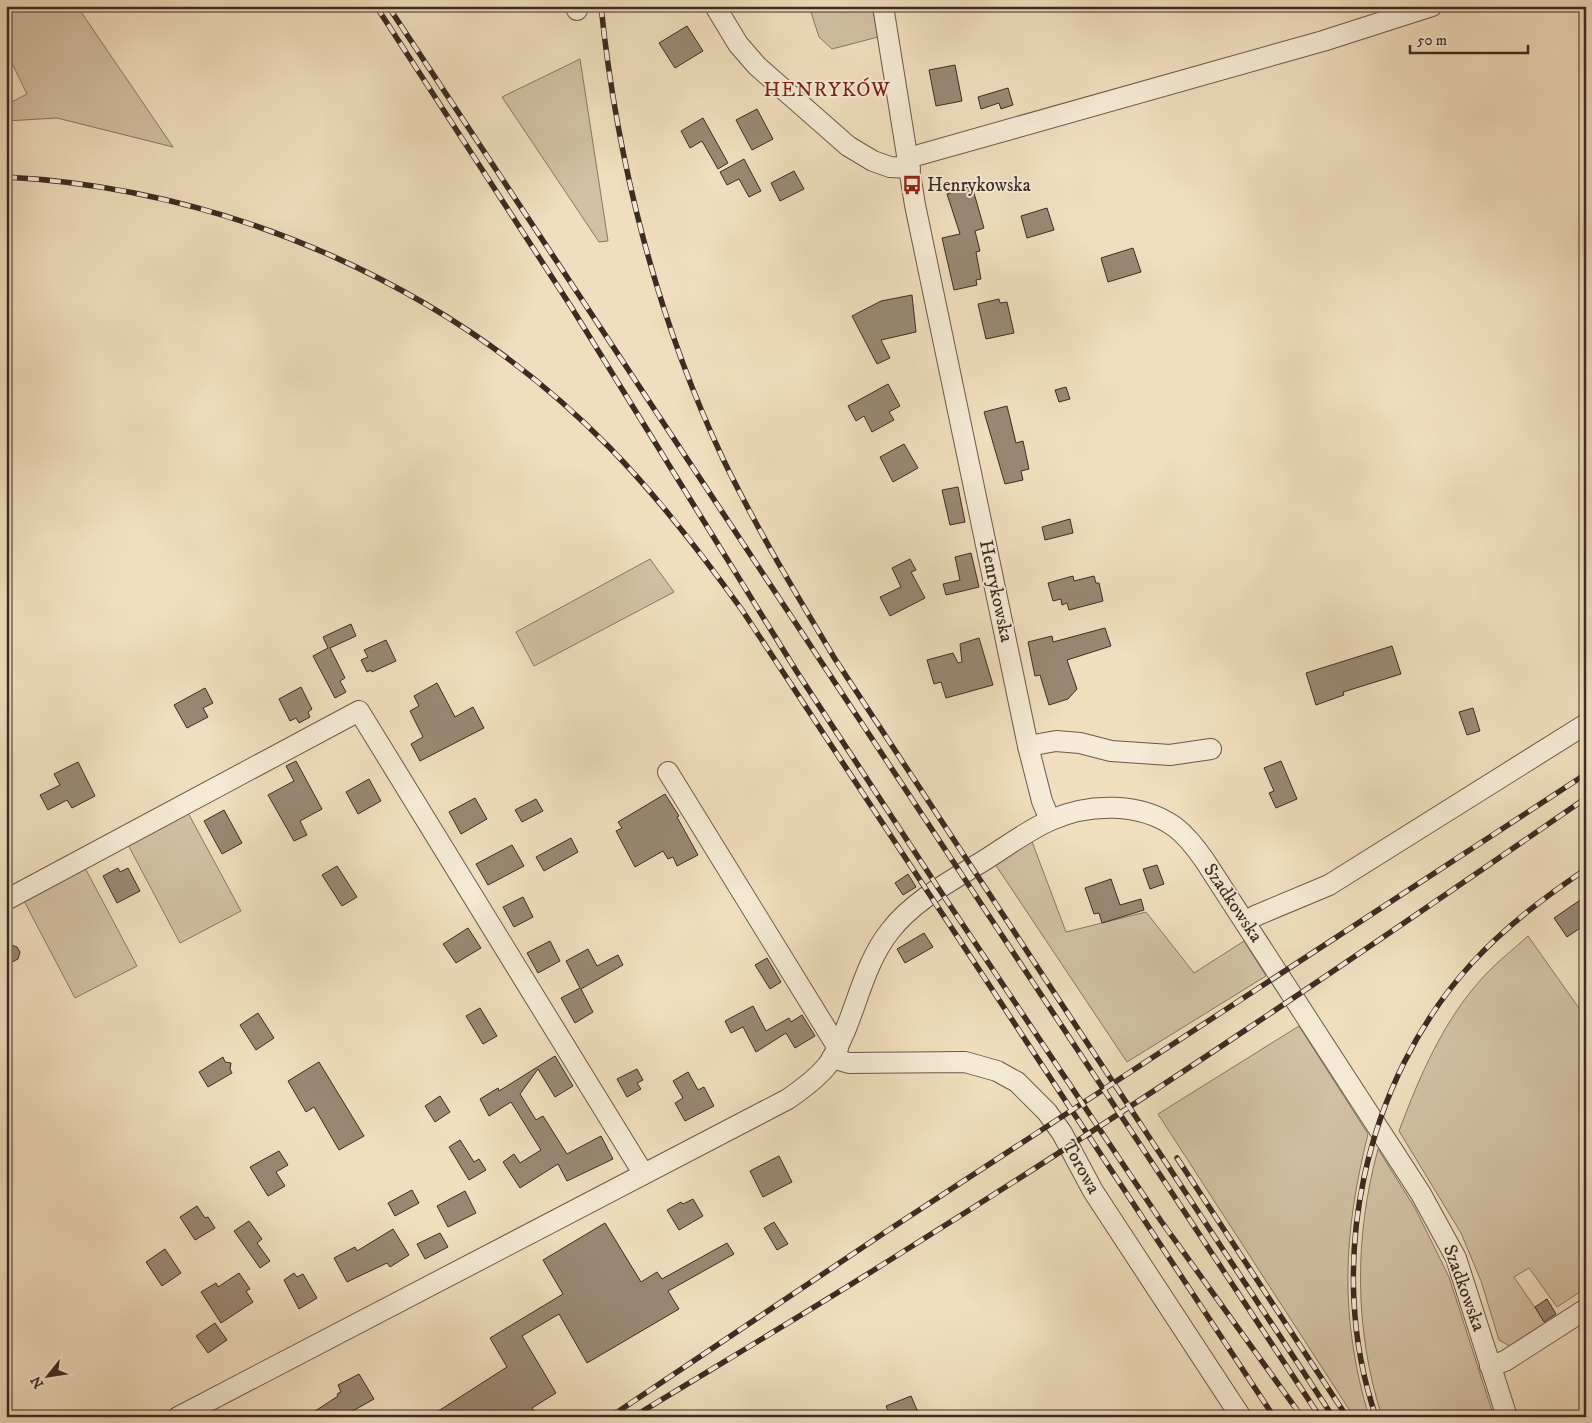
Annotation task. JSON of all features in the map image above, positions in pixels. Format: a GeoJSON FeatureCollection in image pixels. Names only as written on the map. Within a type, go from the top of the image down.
{"type":"FeatureCollection","features":[{"type":"Feature","properties":{"kind":"street"},"geometry":{"type":"LineString","coordinates":[[715,6],[738,44],[757,66],[848,146],[872,161],[890,168],[1323,41],[1432,6]]}},
{"type":"Feature","properties":{"kind":"street","name":"Henrykowska"},"geometry":{"type":"LineString","coordinates":[[883,6],[915,205],[1028,746],[1042,801],[1050,820]]}},
{"type":"Feature","properties":{"kind":"street"},"geometry":{"type":"LineString","coordinates":[[6,900],[359,711],[643,1173]]}},
{"type":"Feature","properties":{"kind":"street"},"geometry":{"type":"LineString","coordinates":[[1246,922],[1329,885],[1586,724]]}},
{"type":"Feature","properties":{"kind":"street"},"geometry":{"type":"LineString","coordinates":[[1028,746],[1056,742],[1080,743],[1112,751],[1170,755],[1211,749]]}},
{"type":"Feature","properties":{"kind":"street"},"geometry":{"type":"LineString","coordinates":[[668,772],[835,1053]]}},
{"type":"Feature","properties":{"kind":"street","name":"Szadkowska"},"geometry":{"type":"LineString","coordinates":[[178,1417],[788,1099],[817,1076],[835,1053],[871,961],[901,917],[963,873],[1050,820],[1073,811],[1100,808],[1126,809],[1156,816],[1175,827],[1190,841],[1246,922],[1422,1194],[1449,1242],[1462,1276],[1507,1417]]}},
{"type":"Feature","properties":{"kind":"street","name":"Torowa"},"geometry":{"type":"LineString","coordinates":[[835,1053],[849,1063],[965,1062],[998,1071],[1018,1082],[1047,1112],[1062,1133],[1093,1191],[1242,1417]]}},
{"type":"Feature","properties":{"kind":"street"},"geometry":{"type":"LineString","coordinates":[[1490,1366],[1505,1361],[1586,1309]]}},
{"type":"Feature","properties":{"kind":"shaded area"},"geometry":{"type":"Polygon","coordinates":[[[6,6],[77,6],[173,147],[57,118],[6,121],[6,105],[27,94],[6,51],[6,6]]]}},
{"type":"Feature","properties":{"kind":"shaded area"},"geometry":{"type":"Polygon","coordinates":[[[809,6],[872,6],[878,37],[832,49],[819,37],[809,6]]]}},
{"type":"Feature","properties":{"kind":"shaded area"},"geometry":{"type":"Polygon","coordinates":[[[580,59],[608,241],[599,242],[502,97],[580,59]]]}},
{"type":"Feature","properties":{"kind":"shaded area"},"geometry":{"type":"Polygon","coordinates":[[[650,559],[674,592],[534,666],[516,632],[650,559]]]}},
{"type":"Feature","properties":{"kind":"shaded area"},"geometry":{"type":"Polygon","coordinates":[[[187,811],[241,911],[180,943],[127,843],[187,811]]]}},
{"type":"Feature","properties":{"kind":"shaded area"},"geometry":{"type":"Polygon","coordinates":[[[1031,839],[1066,932],[1146,912],[1194,973],[1244,941],[1266,976],[1127,1062],[995,864],[1031,839]]]}},
{"type":"Feature","properties":{"kind":"shaded area"},"geometry":{"type":"Polygon","coordinates":[[[84,866],[137,966],[75,998],[23,899],[84,866]]]}},
{"type":"Feature","properties":{"kind":"shaded area"},"geometry":{"type":"Polygon","coordinates":[[[1528,936],[1586,1018],[1586,1288],[1557,1307],[1529,1268],[1514,1277],[1547,1325],[1513,1348],[1499,1340],[1481,1281],[1461,1233],[1399,1131],[1434,1048],[1457,1010],[1485,975],[1528,936]]]}},
{"type":"Feature","properties":{"kind":"shaded area"},"geometry":{"type":"Polygon","coordinates":[[[1299,1026],[1368,1134],[1353,1207],[1348,1275],[1349,1310],[1353,1344],[1359,1380],[1369,1417],[1354,1417],[1158,1114],[1299,1026]]]}},
{"type":"Feature","properties":{"kind":"shaded area"},"geometry":{"type":"Polygon","coordinates":[[[1378,1149],[1415,1208],[1449,1277],[1494,1417],[1382,1417],[1366,1351],[1360,1283],[1365,1216],[1370,1182],[1378,1149]]]}},
{"type":"Feature","properties":{"kind":"building"},"geometry":{"type":"Polygon","coordinates":[[[687,26],[703,51],[675,68],[659,43],[687,26]]]}},
{"type":"Feature","properties":{"kind":"building"},"geometry":{"type":"Polygon","coordinates":[[[955,65],[962,101],[936,106],[929,70],[955,65]]]}},
{"type":"Feature","properties":{"kind":"building"},"geometry":{"type":"Polygon","coordinates":[[[1008,88],[1013,105],[1001,109],[999,103],[981,109],[978,97],[1008,88]]]}},
{"type":"Feature","properties":{"kind":"building"},"geometry":{"type":"Polygon","coordinates":[[[757,109],[773,139],[752,150],[736,120],[757,109]]]}},
{"type":"Feature","properties":{"kind":"building"},"geometry":{"type":"Polygon","coordinates":[[[703,118],[728,163],[718,169],[702,141],[690,148],[681,131],[703,118]]]}},
{"type":"Feature","properties":{"kind":"building"},"geometry":{"type":"Polygon","coordinates":[[[744,159],[761,191],[749,197],[739,179],[727,185],[720,172],[744,159]]]}},
{"type":"Feature","properties":{"kind":"building"},"geometry":{"type":"Polygon","coordinates":[[[794,171],[804,189],[780,201],[771,183],[794,171]]]}},
{"type":"Feature","properties":{"kind":"building"},"geometry":{"type":"Polygon","coordinates":[[[972,186],[984,228],[975,231],[980,251],[976,252],[981,279],[976,280],[977,285],[954,290],[942,238],[960,234],[947,194],[972,186]]]}},
{"type":"Feature","properties":{"kind":"building"},"geometry":{"type":"Polygon","coordinates":[[[1047,208],[1054,230],[1027,238],[1021,216],[1047,208]]]}},
{"type":"Feature","properties":{"kind":"building"},"geometry":{"type":"Polygon","coordinates":[[[1133,248],[1141,272],[1108,282],[1101,258],[1133,248]]]}},
{"type":"Feature","properties":{"kind":"building"},"geometry":{"type":"Polygon","coordinates":[[[912,295],[916,332],[881,340],[890,358],[877,364],[852,316],[881,301],[912,295]]]}},
{"type":"Feature","properties":{"kind":"building"},"geometry":{"type":"Polygon","coordinates":[[[999,299],[1000,303],[1007,302],[1014,333],[986,339],[978,304],[999,299]]]}},
{"type":"Feature","properties":{"kind":"building"},"geometry":{"type":"Polygon","coordinates":[[[888,384],[900,406],[889,412],[894,420],[872,432],[864,416],[856,421],[848,406],[888,384]]]}},
{"type":"Feature","properties":{"kind":"building"},"geometry":{"type":"Polygon","coordinates":[[[1066,387],[1070,399],[1059,402],[1055,390],[1066,387]]]}},
{"type":"Feature","properties":{"kind":"building"},"geometry":{"type":"Polygon","coordinates":[[[1007,406],[1016,443],[1023,441],[1029,469],[1021,471],[1023,480],[1005,484],[984,412],[1007,406]]]}},
{"type":"Feature","properties":{"kind":"building"},"geometry":{"type":"Polygon","coordinates":[[[904,444],[918,468],[893,482],[880,457],[904,444]]]}},
{"type":"Feature","properties":{"kind":"building"},"geometry":{"type":"Polygon","coordinates":[[[958,487],[965,522],[950,525],[942,490],[958,487]]]}},
{"type":"Feature","properties":{"kind":"building"},"geometry":{"type":"Polygon","coordinates":[[[1070,519],[1073,533],[1045,540],[1042,527],[1070,519]]]}},
{"type":"Feature","properties":{"kind":"building"},"geometry":{"type":"Polygon","coordinates":[[[971,553],[979,587],[946,595],[943,584],[960,580],[955,557],[971,553]]]}},
{"type":"Feature","properties":{"kind":"building"},"geometry":{"type":"Polygon","coordinates":[[[910,559],[916,570],[911,572],[925,598],[890,616],[880,597],[901,587],[892,568],[910,559]]]}},
{"type":"Feature","properties":{"kind":"building"},"geometry":{"type":"Polygon","coordinates":[[[1073,576],[1074,581],[1094,576],[1096,583],[1099,583],[1103,601],[1069,610],[1067,603],[1062,605],[1061,599],[1053,601],[1048,583],[1073,576]]]}},
{"type":"Feature","properties":{"kind":"building"},"geometry":{"type":"Polygon","coordinates":[[[351,624],[356,636],[330,648],[345,678],[340,681],[346,692],[335,698],[313,656],[328,648],[323,637],[351,624]]]}},
{"type":"Feature","properties":{"kind":"building"},"geometry":{"type":"Polygon","coordinates":[[[1105,628],[1111,646],[1067,660],[1077,689],[1068,699],[1049,705],[1040,675],[1035,676],[1028,642],[1052,636],[1053,642],[1105,628]]]}},
{"type":"Feature","properties":{"kind":"building"},"geometry":{"type":"Polygon","coordinates":[[[979,638],[993,685],[946,698],[941,682],[934,684],[927,660],[953,653],[958,663],[962,662],[960,644],[979,638]]]}},
{"type":"Feature","properties":{"kind":"building"},"geometry":{"type":"Polygon","coordinates":[[[386,640],[396,661],[372,672],[371,670],[367,672],[361,660],[368,657],[364,650],[386,640]]]}},
{"type":"Feature","properties":{"kind":"building"},"geometry":{"type":"Polygon","coordinates":[[[1392,646],[1401,674],[1343,692],[1344,695],[1316,705],[1306,673],[1392,646]]]}},
{"type":"Feature","properties":{"kind":"building"},"geometry":{"type":"Polygon","coordinates":[[[437,683],[455,717],[473,707],[484,728],[420,761],[411,744],[423,737],[410,711],[419,706],[414,696],[437,683]]]}},
{"type":"Feature","properties":{"kind":"building"},"geometry":{"type":"Polygon","coordinates":[[[301,687],[312,709],[308,712],[310,717],[299,723],[296,718],[290,721],[279,699],[301,687]]]}},
{"type":"Feature","properties":{"kind":"building"},"geometry":{"type":"Polygon","coordinates":[[[205,688],[213,703],[203,708],[208,717],[187,728],[174,705],[205,688]]]}},
{"type":"Feature","properties":{"kind":"building"},"geometry":{"type":"Polygon","coordinates":[[[1473,708],[1480,731],[1467,735],[1459,712],[1473,708]]]}},
{"type":"Feature","properties":{"kind":"building"},"geometry":{"type":"Polygon","coordinates":[[[296,761],[322,809],[300,821],[307,835],[294,841],[268,795],[294,781],[286,766],[296,761]]]}},
{"type":"Feature","properties":{"kind":"building"},"geometry":{"type":"Polygon","coordinates":[[[1281,761],[1297,799],[1276,808],[1269,793],[1274,791],[1264,768],[1281,761]]]}},
{"type":"Feature","properties":{"kind":"building"},"geometry":{"type":"Polygon","coordinates":[[[78,762],[95,796],[72,808],[67,800],[48,810],[40,795],[60,785],[54,774],[78,762]]]}},
{"type":"Feature","properties":{"kind":"building"},"geometry":{"type":"Polygon","coordinates":[[[369,779],[381,801],[358,814],[346,792],[369,779]]]}},
{"type":"Feature","properties":{"kind":"building"},"geometry":{"type":"Polygon","coordinates":[[[665,794],[679,816],[677,817],[698,855],[677,866],[673,857],[668,859],[663,851],[635,867],[616,831],[622,828],[618,822],[665,794]]]}},
{"type":"Feature","properties":{"kind":"building"},"geometry":{"type":"Polygon","coordinates":[[[475,798],[487,819],[461,834],[449,812],[475,798]]]}},
{"type":"Feature","properties":{"kind":"building"},"geometry":{"type":"Polygon","coordinates":[[[536,799],[543,811],[522,822],[515,810],[536,799]]]}},
{"type":"Feature","properties":{"kind":"building"},"geometry":{"type":"Polygon","coordinates":[[[224,810],[242,843],[222,854],[204,821],[224,810]]]}},
{"type":"Feature","properties":{"kind":"building"},"geometry":{"type":"Polygon","coordinates":[[[571,838],[578,852],[544,871],[536,857],[571,838]]]}},
{"type":"Feature","properties":{"kind":"building"},"geometry":{"type":"Polygon","coordinates":[[[512,845],[524,866],[488,885],[476,864],[512,845]]]}},
{"type":"Feature","properties":{"kind":"building"},"geometry":{"type":"Polygon","coordinates":[[[1157,865],[1164,884],[1150,889],[1143,869],[1157,865]]]}},
{"type":"Feature","properties":{"kind":"building"},"geometry":{"type":"Polygon","coordinates":[[[337,866],[357,897],[342,906],[322,875],[337,866]]]}},
{"type":"Feature","properties":{"kind":"building"},"geometry":{"type":"Polygon","coordinates":[[[118,868],[120,872],[128,868],[140,891],[117,903],[103,876],[118,868]]]}},
{"type":"Feature","properties":{"kind":"building"},"geometry":{"type":"Polygon","coordinates":[[[908,874],[916,887],[903,895],[895,883],[908,874]]]}},
{"type":"Feature","properties":{"kind":"building"},"geometry":{"type":"Polygon","coordinates":[[[1111,879],[1120,905],[1141,899],[1144,910],[1102,923],[1099,913],[1094,914],[1085,888],[1111,879]]]}},
{"type":"Feature","properties":{"kind":"building"},"geometry":{"type":"Polygon","coordinates":[[[1586,896],[1586,924],[1567,937],[1554,918],[1586,896]]]}},
{"type":"Feature","properties":{"kind":"building"},"geometry":{"type":"Polygon","coordinates":[[[523,897],[533,917],[514,927],[503,907],[523,897]]]}},
{"type":"Feature","properties":{"kind":"building"},"geometry":{"type":"Polygon","coordinates":[[[468,928],[481,948],[456,963],[443,944],[468,928]]]}},
{"type":"Feature","properties":{"kind":"building"},"geometry":{"type":"Polygon","coordinates":[[[924,933],[933,947],[905,963],[897,949],[924,933]]]}},
{"type":"Feature","properties":{"kind":"building"},"geometry":{"type":"Polygon","coordinates":[[[550,941],[560,961],[538,973],[527,953],[550,941]]]}},
{"type":"Feature","properties":{"kind":"building"},"geometry":{"type":"Polygon","coordinates":[[[6,943],[17,947],[20,952],[18,959],[6,965],[6,943]]]}},
{"type":"Feature","properties":{"kind":"building"},"geometry":{"type":"Polygon","coordinates":[[[588,949],[597,966],[618,955],[623,965],[581,989],[593,1012],[575,1023],[561,998],[580,988],[566,961],[588,949]]]}},
{"type":"Feature","properties":{"kind":"building"},"geometry":{"type":"Polygon","coordinates":[[[767,958],[781,982],[770,989],[755,965],[767,958]]]}},
{"type":"Feature","properties":{"kind":"building"},"geometry":{"type":"Polygon","coordinates":[[[753,1006],[766,1031],[789,1018],[791,1022],[802,1015],[815,1036],[795,1048],[786,1033],[756,1052],[743,1027],[731,1033],[725,1021],[753,1006]]]}},
{"type":"Feature","properties":{"kind":"building"},"geometry":{"type":"Polygon","coordinates":[[[480,1008],[497,1036],[483,1044],[466,1016],[480,1008]]]}},
{"type":"Feature","properties":{"kind":"building"},"geometry":{"type":"Polygon","coordinates":[[[258,1013],[274,1038],[256,1050],[240,1025],[258,1013]]]}},
{"type":"Feature","properties":{"kind":"building"},"geometry":{"type":"Polygon","coordinates":[[[555,1056],[573,1086],[555,1097],[538,1069],[520,1094],[536,1120],[543,1116],[567,1154],[601,1136],[613,1159],[567,1181],[558,1164],[520,1188],[503,1162],[514,1154],[520,1163],[541,1150],[511,1102],[489,1116],[480,1099],[498,1088],[499,1091],[555,1056]]]}},
{"type":"Feature","properties":{"kind":"building"},"geometry":{"type":"Polygon","coordinates":[[[223,1057],[225,1062],[231,1063],[230,1069],[232,1073],[208,1087],[199,1072],[223,1057]]]}},
{"type":"Feature","properties":{"kind":"building"},"geometry":{"type":"Polygon","coordinates":[[[319,1062],[364,1136],[339,1150],[314,1107],[306,1112],[288,1081],[319,1062]]]}},
{"type":"Feature","properties":{"kind":"building"},"geometry":{"type":"Polygon","coordinates":[[[637,1069],[643,1080],[637,1083],[641,1089],[627,1097],[617,1079],[637,1069]]]}},
{"type":"Feature","properties":{"kind":"building"},"geometry":{"type":"Polygon","coordinates":[[[688,1072],[698,1090],[704,1087],[714,1106],[685,1121],[675,1103],[683,1098],[673,1081],[688,1072]]]}},
{"type":"Feature","properties":{"kind":"building"},"geometry":{"type":"Polygon","coordinates":[[[440,1096],[450,1112],[435,1122],[425,1106],[440,1096]]]}},
{"type":"Feature","properties":{"kind":"building"},"geometry":{"type":"Polygon","coordinates":[[[460,1140],[474,1162],[479,1159],[486,1170],[469,1180],[449,1147],[460,1140]]]}},
{"type":"Feature","properties":{"kind":"building"},"geometry":{"type":"Polygon","coordinates":[[[279,1151],[288,1165],[276,1172],[285,1186],[268,1196],[250,1167],[279,1151]]]}},
{"type":"Feature","properties":{"kind":"building"},"geometry":{"type":"Polygon","coordinates":[[[779,1156],[792,1182],[763,1197],[750,1171],[779,1156]]]}},
{"type":"Feature","properties":{"kind":"building"},"geometry":{"type":"Polygon","coordinates":[[[412,1190],[419,1203],[395,1216],[388,1203],[412,1190]]]}},
{"type":"Feature","properties":{"kind":"building"},"geometry":{"type":"Polygon","coordinates":[[[465,1191],[476,1213],[448,1227],[437,1206],[465,1191]]]}},
{"type":"Feature","properties":{"kind":"building"},"geometry":{"type":"Polygon","coordinates":[[[693,1199],[703,1216],[679,1230],[667,1210],[681,1202],[683,1204],[693,1199]]]}},
{"type":"Feature","properties":{"kind":"building"},"geometry":{"type":"Polygon","coordinates":[[[197,1206],[205,1218],[208,1217],[215,1228],[195,1240],[180,1217],[197,1206]]]}},
{"type":"Feature","properties":{"kind":"building"},"geometry":{"type":"Polygon","coordinates":[[[249,1221],[262,1239],[257,1243],[270,1261],[260,1268],[234,1231],[249,1221]]]}},
{"type":"Feature","properties":{"kind":"building"},"geometry":{"type":"Polygon","coordinates":[[[774,1222],[788,1244],[777,1250],[764,1228],[774,1222]]]}},
{"type":"Feature","properties":{"kind":"building"},"geometry":{"type":"Polygon","coordinates":[[[605,1223],[641,1282],[657,1272],[662,1279],[727,1243],[734,1254],[668,1291],[679,1309],[587,1363],[559,1314],[522,1336],[556,1393],[532,1408],[538,1417],[429,1417],[507,1367],[490,1338],[563,1294],[543,1260],[605,1223]]]}},
{"type":"Feature","properties":{"kind":"building"},"geometry":{"type":"Polygon","coordinates":[[[393,1229],[409,1255],[390,1267],[387,1263],[347,1282],[334,1258],[355,1247],[357,1251],[393,1229]]]}},
{"type":"Feature","properties":{"kind":"building"},"geometry":{"type":"Polygon","coordinates":[[[440,1233],[448,1247],[425,1259],[417,1244],[440,1233]]]}},
{"type":"Feature","properties":{"kind":"building"},"geometry":{"type":"Polygon","coordinates":[[[165,1249],[181,1273],[162,1286],[146,1262],[165,1249]]]}},
{"type":"Feature","properties":{"kind":"building"},"geometry":{"type":"Polygon","coordinates":[[[239,1273],[250,1289],[246,1291],[253,1302],[221,1323],[201,1292],[216,1283],[218,1287],[239,1273]]]}},
{"type":"Feature","properties":{"kind":"building"},"geometry":{"type":"Polygon","coordinates":[[[294,1273],[297,1277],[303,1274],[317,1298],[299,1309],[284,1280],[294,1273]]]}},
{"type":"Feature","properties":{"kind":"building"},"geometry":{"type":"Polygon","coordinates":[[[1547,1299],[1556,1314],[1544,1322],[1535,1307],[1547,1299]]]}},
{"type":"Feature","properties":{"kind":"building"},"geometry":{"type":"Polygon","coordinates":[[[215,1323],[227,1340],[208,1353],[196,1336],[215,1323]]]}},
{"type":"Feature","properties":{"kind":"building"},"geometry":{"type":"Polygon","coordinates":[[[359,1374],[374,1399],[342,1417],[306,1417],[338,1396],[337,1394],[341,1392],[338,1385],[359,1374]]]}},
{"type":"Feature","properties":{"kind":"building"},"geometry":{"type":"Polygon","coordinates":[[[911,1396],[920,1417],[891,1417],[886,1406],[911,1396]]]}},
{"type":"Feature","properties":{"kind":"railway"},"geometry":{"type":"LineString","coordinates":[[376,6],[570,305],[797,672],[939,889],[1161,1221],[1302,1417]]}},
{"type":"Feature","properties":{"kind":"railway"},"geometry":{"type":"LineString","coordinates":[[388,6],[1320,1417]]}},
{"type":"Feature","properties":{"kind":"railway"},"geometry":{"type":"LineString","coordinates":[[601,6],[608,65],[618,123],[643,239],[679,352],[700,407],[724,461],[777,561],[835,659],[1333,1417]]}},
{"type":"Feature","properties":{"kind":"railway"},"geometry":{"type":"LineString","coordinates":[[6,177],[90,185],[173,202],[255,226],[333,257],[409,295],[481,339],[548,391],[610,448],[646,486],[679,526],[742,610],[1274,1417]]}},
{"type":"Feature","properties":{"kind":"railway"},"geometry":{"type":"LineString","coordinates":[[610,1417],[887,1231],[1586,774]]}},
{"type":"Feature","properties":{"kind":"railway"},"geometry":{"type":"LineString","coordinates":[[633,1417],[868,1274],[1075,1143],[1331,972],[1586,798]]}},
{"type":"Feature","properties":{"kind":"railway"},"geometry":{"type":"LineString","coordinates":[[1376,1417],[1361,1359],[1354,1299],[1355,1238],[1364,1178],[1380,1119],[1404,1062],[1435,1010],[1472,963],[1526,913],[1586,869]]}},
{"type":"Feature","properties":{"kind":"railway"},"geometry":{"type":"LineString","coordinates":[[1177,1158],[1347,1417]]}},
{"type":"Feature","properties":{"kind":"place","name":"Henrykowska"},"geometry":{"type":"Point","coordinates":[912,185]}},
{"type":"Feature","properties":{"kind":"district","name":"HENRYKÓW"},"geometry":{"type":"Point","coordinates":[827,90]}}]}
